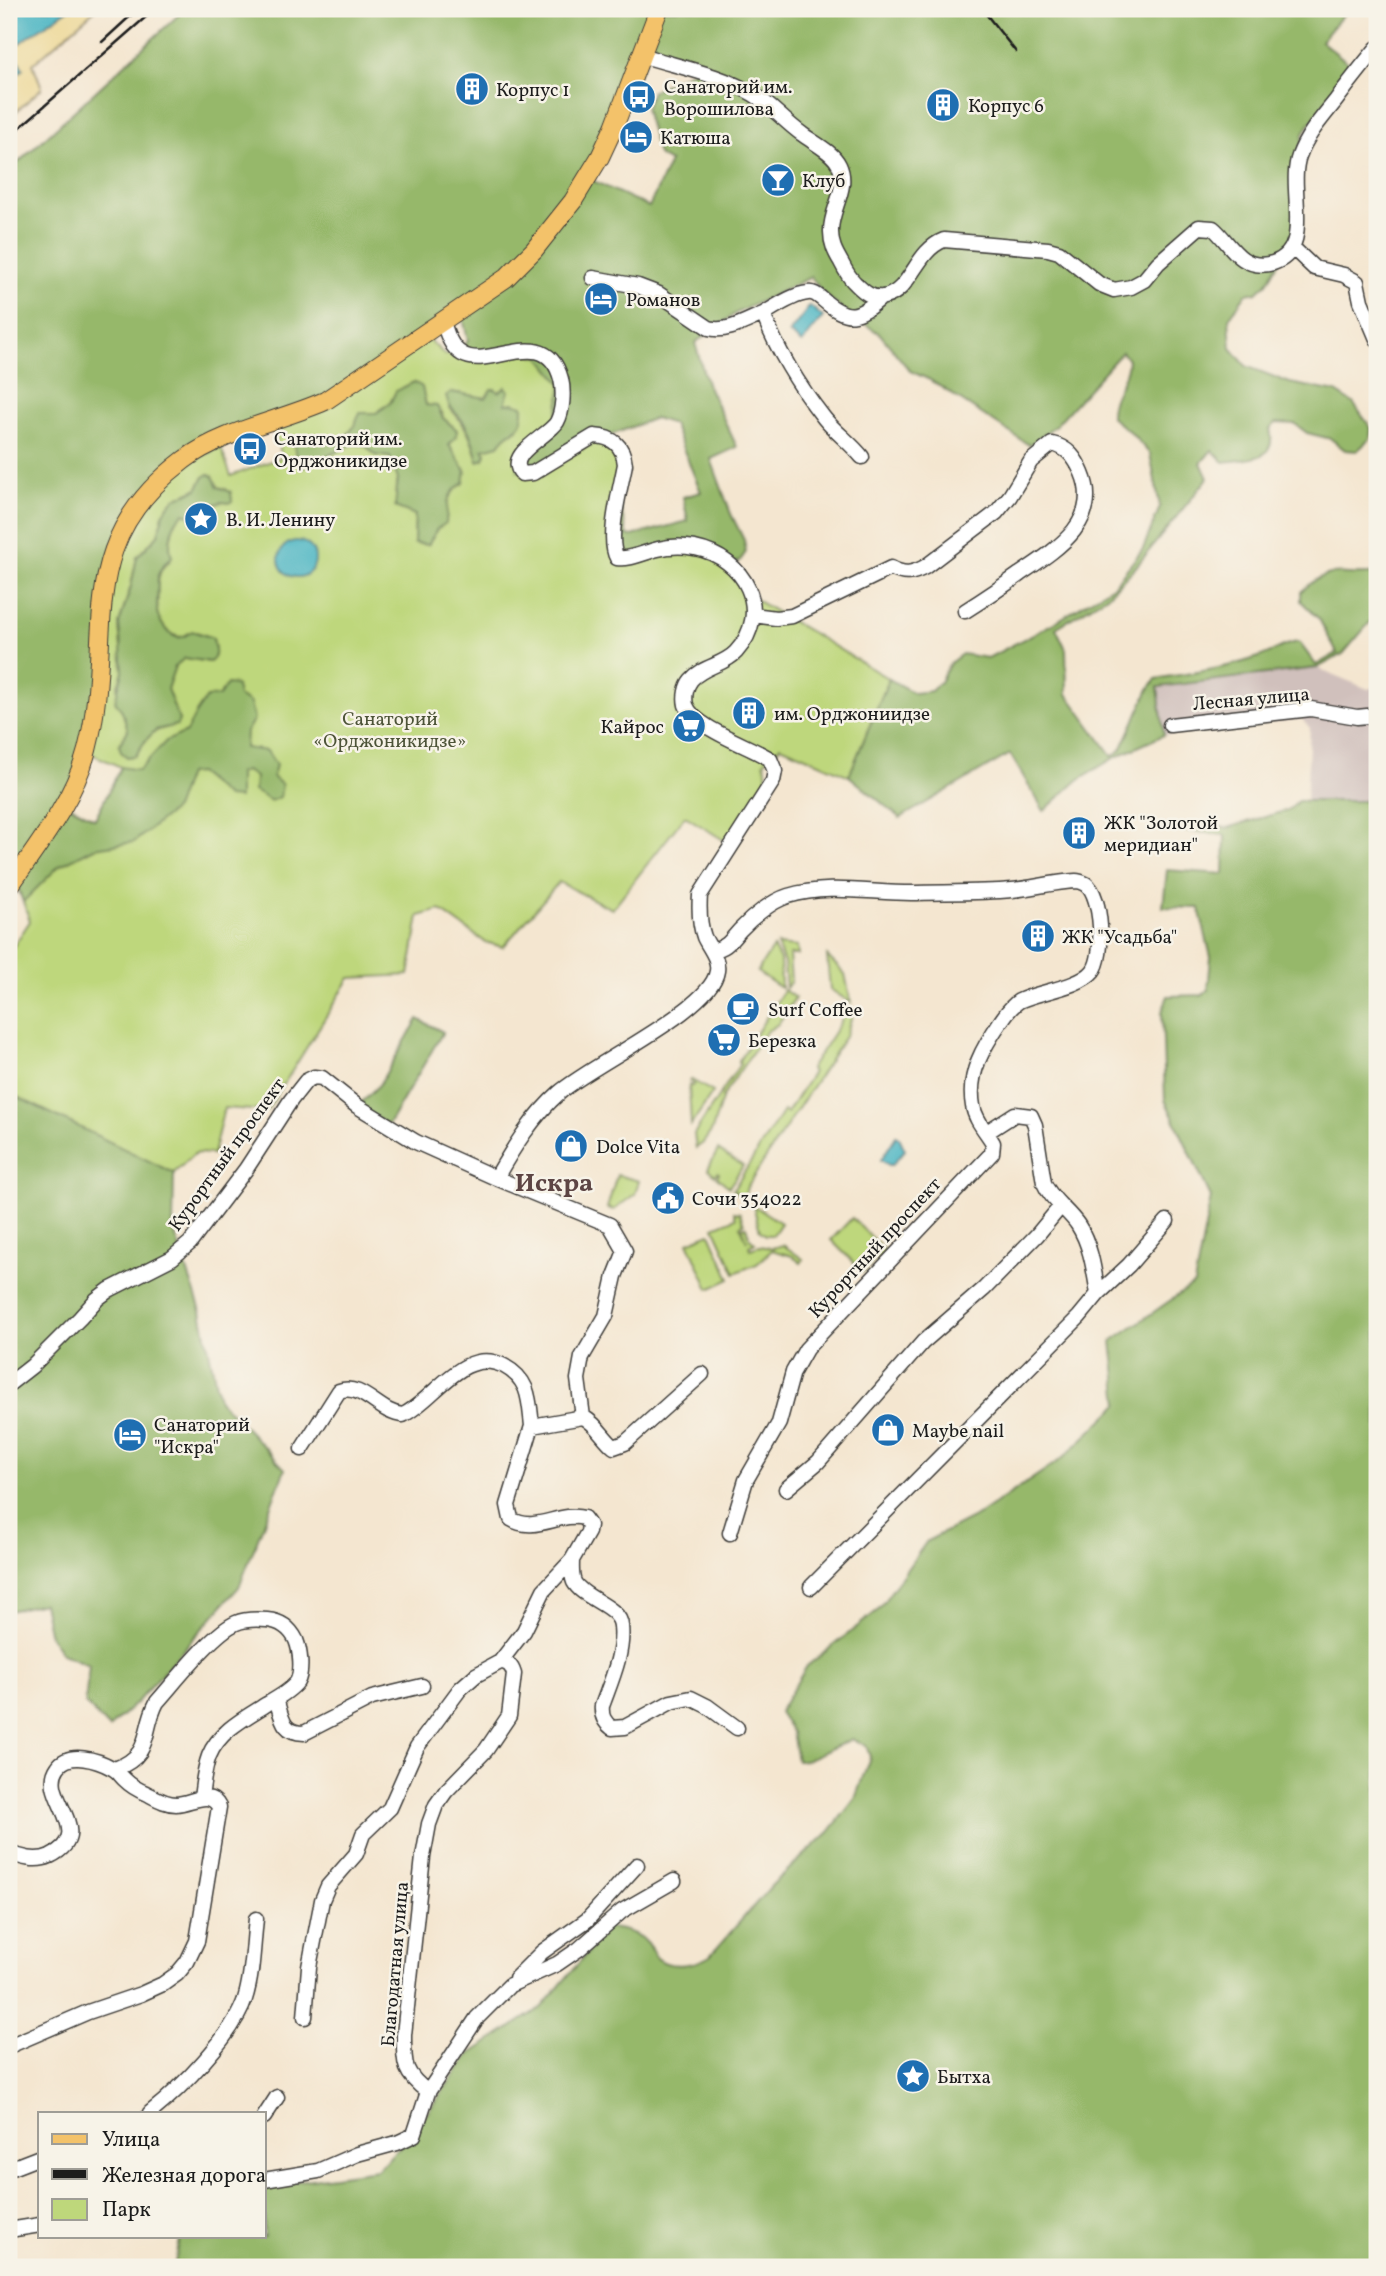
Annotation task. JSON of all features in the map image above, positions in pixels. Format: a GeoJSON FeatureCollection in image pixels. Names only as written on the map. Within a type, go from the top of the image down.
{"type":"FeatureCollection","features":[{"type":"Feature","properties":{"kind":"main road"},"geometry":{"type":"LineString","coordinates":[[9,887],[65,803],[86,753],[95,695],[103,588],[115,545],[129,517],[162,478],[186,458],[218,440],[299,413],[325,401],[506,278],[534,250],[564,213],[600,157],[659,9]]}},
{"type":"Feature","properties":{"kind":"street"},"geometry":{"type":"LineString","coordinates":[[641,55],[715,78],[753,94],[834,158],[840,166],[844,182],[830,230],[833,249],[852,281],[864,292],[874,297],[882,297],[893,294],[901,287],[926,250],[944,240],[967,240],[1059,252],[1099,284],[1115,290],[1144,280],[1158,263],[1199,227],[1213,228],[1240,258],[1250,263],[1272,263],[1287,256],[1293,248],[1298,221],[1294,173],[1299,156],[1319,120],[1377,48]]}},
{"type":"Feature","properties":{"kind":"street"},"geometry":{"type":"LineString","coordinates":[[1293,248],[1314,268],[1345,275],[1357,282],[1361,301],[1377,339]]}},
{"type":"Feature","properties":{"kind":"street"},"geometry":{"type":"LineString","coordinates":[[593,278],[638,286],[659,294],[709,328],[717,330],[727,329],[807,293],[817,295],[842,314],[851,316],[864,312],[882,297]]}},
{"type":"Feature","properties":{"kind":"street"},"geometry":{"type":"LineString","coordinates":[[763,314],[786,364],[826,420],[862,457]]}},
{"type":"Feature","properties":{"kind":"street"},"geometry":{"type":"LineString","coordinates":[[443,322],[449,340],[464,355],[480,358],[516,351],[536,351],[550,358],[558,370],[562,384],[559,418],[517,462],[518,470],[522,474],[533,473],[594,436],[606,436],[624,454],[625,464],[614,523],[614,548],[617,558],[662,548],[697,549],[729,562],[741,576],[752,597],[753,615],[750,629],[730,657],[696,675],[689,682],[685,695],[687,707],[692,715],[719,733],[770,759],[775,771],[773,781],[700,895],[698,911],[704,937],[718,969],[708,990],[692,1006],[603,1062],[557,1095],[515,1145],[496,1178]]}},
{"type":"Feature","properties":{"kind":"street"},"geometry":{"type":"LineString","coordinates":[[753,615],[776,618],[792,616],[891,568],[901,574],[914,573],[925,567],[996,513],[1010,496],[1031,461],[1052,444],[1061,446],[1076,459],[1085,480],[1087,499],[1081,520],[1071,536],[1056,549],[965,611]]}},
{"type":"Feature","properties":{"kind":"street","name":"Лесная улица"},"geometry":{"type":"LineString","coordinates":[[1170,725],[1311,709],[1357,717],[1377,715]]}},
{"type":"Feature","properties":{"kind":"street"},"geometry":{"type":"LineString","coordinates":[[712,951],[724,948],[762,911],[784,897],[807,891],[907,893],[1013,890],[1066,881],[1085,883],[1092,890],[1099,916],[1100,959],[1093,972],[1082,979],[1015,1004],[982,1049],[976,1066],[972,1097],[977,1119],[987,1132],[1015,1114],[1031,1116],[1035,1125],[1044,1183],[1048,1192],[1077,1224],[1087,1242],[1098,1294]]}},
{"type":"Feature","properties":{"kind":"street","name":"Курортный проспект"},"geometry":{"type":"LineString","coordinates":[[9,1384],[32,1366],[97,1299],[109,1290],[172,1258],[190,1243],[246,1169],[306,1080],[314,1077],[322,1078],[357,1106],[416,1142],[610,1225],[625,1251],[615,1276],[606,1317],[582,1357],[578,1379],[583,1417]]}},
{"type":"Feature","properties":{"kind":"street","name":"Курортный проспект"},"geometry":{"type":"LineString","coordinates":[[730,1533],[746,1480],[779,1423],[790,1379],[806,1349],[992,1153],[993,1143],[987,1132]]}},
{"type":"Feature","properties":{"kind":"street"},"geometry":{"type":"LineString","coordinates":[[786,1489],[818,1462],[923,1342],[984,1289],[1037,1235],[1060,1206]]}},
{"type":"Feature","properties":{"kind":"street"},"geometry":{"type":"LineString","coordinates":[[811,1587],[1079,1317],[1167,1221]]}},
{"type":"Feature","properties":{"kind":"street"},"geometry":{"type":"LineString","coordinates":[[302,1449],[339,1391],[356,1391],[390,1412],[403,1415],[461,1369],[475,1362],[496,1362],[508,1368],[524,1383],[532,1426],[508,1504],[511,1519],[523,1525],[576,1516],[584,1518],[589,1525],[588,1532],[572,1560],[544,1590],[524,1631],[500,1662],[476,1675],[460,1689],[417,1747],[390,1808],[363,1834],[356,1854],[331,1880],[324,1893],[309,1967],[305,2017]]}},
{"type":"Feature","properties":{"kind":"street"},"geometry":{"type":"LineString","coordinates":[[532,1426],[583,1417],[614,1447],[619,1446],[702,1374]]}},
{"type":"Feature","properties":{"kind":"street"},"geometry":{"type":"LineString","coordinates":[[572,1560],[571,1573],[579,1589],[615,1614],[622,1623],[617,1665],[602,1706],[606,1724],[618,1729],[671,1702],[691,1698],[737,1728]]}},
{"type":"Feature","properties":{"kind":"street"},"geometry":{"type":"LineString","coordinates":[[115,1769],[128,1764],[144,1747],[157,1702],[219,1634],[238,1622],[279,1622],[288,1628],[300,1652],[297,1681],[276,1699],[227,1730],[220,1738],[207,1763],[201,1798]]}},
{"type":"Feature","properties":{"kind":"street","name":"Благодатная улица"},"geometry":{"type":"LineString","coordinates":[[428,2092],[408,2074],[404,2060],[404,2035],[423,1857],[429,1824],[436,1805],[485,1750],[509,1716],[514,1674],[508,1663],[500,1662]]}},
{"type":"Feature","properties":{"kind":"street"},"geometry":{"type":"LineString","coordinates":[[276,1699],[287,1729],[293,1733],[304,1733],[372,1698],[422,1686]]}},
{"type":"Feature","properties":{"kind":"street"},"geometry":{"type":"LineString","coordinates":[[9,1852],[30,1859],[47,1858],[65,1845],[69,1836],[69,1825],[53,1781],[57,1767],[66,1760],[93,1760],[115,1769],[139,1790],[165,1802],[180,1803],[201,1798],[213,1799],[217,1803],[219,1816],[197,1941],[187,1962],[177,1974],[141,1994],[88,2012],[9,2046]]}},
{"type":"Feature","properties":{"kind":"street"},"geometry":{"type":"LineString","coordinates":[[266,2180],[318,2171],[414,2134],[428,2092],[477,2018],[542,1952],[587,1920],[637,1865]]}},
{"type":"Feature","properties":{"kind":"street"},"geometry":{"type":"LineString","coordinates":[[510,1984],[557,1964],[579,1949],[622,1911],[674,1881]]}},
{"type":"Feature","properties":{"kind":"street"},"geometry":{"type":"LineString","coordinates":[[150,2112],[172,2095],[206,2058],[235,2019],[248,1989],[256,1919]]}},
{"type":"Feature","properties":{"kind":"street"},"geometry":{"type":"LineString","coordinates":[[266,2114],[277,2097]]}},
{"type":"Feature","properties":{"kind":"street"},"geometry":{"type":"LineString","coordinates":[[9,2169],[38,2158]]}},
{"type":"Feature","properties":{"kind":"street"},"geometry":{"type":"LineString","coordinates":[[9,2230],[38,2225]]}},
{"type":"Feature","properties":{"kind":"shaded area"},"geometry":{"type":"Polygon","coordinates":[[[1317,668],[1368,689],[1377,686],[1377,801],[1306,801],[1310,728],[1302,719],[1164,735],[1158,687],[1317,668]]]}},
{"type":"Feature","properties":{"kind":"green space"},"geometry":{"type":"Polygon","coordinates":[[[185,9],[1348,9],[1321,41],[1351,65],[1303,134],[1297,229],[1267,283],[1257,292],[1246,294],[1229,318],[1231,348],[1246,366],[1290,383],[1336,392],[1353,403],[1371,428],[1370,439],[1357,451],[1345,450],[1331,439],[1307,433],[1295,424],[1276,423],[1270,429],[1270,448],[1259,456],[1224,462],[1212,450],[1201,463],[1208,478],[1135,568],[1107,596],[1056,628],[1066,649],[1067,694],[1112,756],[1121,750],[1156,679],[1233,665],[1299,642],[1316,665],[1337,653],[1319,619],[1301,601],[1301,592],[1321,577],[1330,574],[1377,573],[1377,614],[1343,654],[1317,668],[1158,687],[1164,735],[1114,758],[1078,780],[1044,811],[1010,754],[900,818],[849,776],[889,679],[914,693],[931,691],[940,682],[950,663],[962,654],[988,658],[1054,623],[1114,585],[1143,549],[1160,507],[1150,454],[1131,433],[1111,417],[1113,401],[1127,368],[1128,359],[1122,352],[1056,425],[1029,445],[930,380],[910,371],[880,334],[843,310],[823,293],[811,277],[736,313],[695,343],[707,384],[737,447],[711,459],[731,514],[744,540],[746,552],[739,562],[729,562],[697,549],[617,558],[620,505],[627,535],[632,536],[688,521],[683,497],[701,492],[673,424],[655,418],[606,437],[542,468],[518,470],[555,425],[562,384],[536,352],[460,354],[468,340],[461,310],[325,401],[174,468],[117,553],[98,698],[66,804],[95,819],[121,767],[139,770],[166,741],[186,732],[207,697],[219,696],[227,684],[236,685],[238,696],[250,703],[254,719],[246,732],[245,748],[267,751],[276,765],[273,777],[282,785],[280,797],[271,801],[254,791],[255,777],[246,771],[239,773],[239,798],[227,797],[198,773],[188,774],[175,809],[134,842],[94,848],[59,866],[23,902],[17,885],[20,871],[9,865],[9,171],[185,9]],[[652,47],[587,178],[649,207],[670,162],[658,155],[645,109],[652,91],[693,71],[697,62],[652,47]]]}},
{"type":"Feature","properties":{"kind":"green space","name":"Санаторий «Орджоникидзе»"},"geometry":{"type":"Polygon","coordinates":[[[424,335],[445,355],[516,351],[549,359],[594,436],[623,453],[614,548],[662,548],[719,557],[753,598],[889,679],[849,776],[781,746],[764,762],[766,784],[762,795],[730,844],[685,816],[612,909],[559,882],[503,947],[485,942],[440,910],[419,916],[409,975],[350,978],[267,1111],[224,1108],[213,1154],[195,1153],[174,1173],[43,1602],[9,1611],[9,953],[30,921],[17,885],[66,803],[95,819],[121,767],[89,753],[117,553],[153,490],[219,442],[231,476],[282,457],[270,422],[424,335]],[[451,392],[449,407],[467,432],[478,461],[484,459],[486,453],[483,449],[499,445],[503,437],[518,429],[499,392],[489,393],[486,398],[451,392]],[[424,398],[390,403],[376,413],[360,413],[353,428],[342,441],[320,440],[304,467],[353,444],[365,445],[375,455],[390,457],[398,479],[395,493],[407,510],[415,515],[414,543],[428,545],[446,502],[464,483],[457,457],[449,445],[457,430],[443,418],[442,412],[426,405],[424,398]],[[213,476],[204,477],[197,489],[174,499],[168,506],[158,535],[137,557],[119,624],[123,671],[117,688],[135,755],[151,734],[172,726],[179,720],[167,689],[175,666],[185,658],[209,662],[215,654],[213,638],[194,632],[183,637],[174,635],[163,625],[157,612],[159,577],[170,561],[170,541],[176,522],[184,513],[192,515],[222,502],[226,489],[218,487],[213,476]]]}},
{"type":"Feature","properties":{"kind":"green space"},"geometry":{"type":"Polygon","coordinates":[[[414,382],[422,387],[426,405],[437,406],[443,418],[457,430],[456,437],[449,445],[466,471],[464,483],[450,495],[446,523],[437,529],[428,545],[414,543],[415,515],[395,507],[398,479],[390,457],[375,455],[365,445],[353,444],[304,467],[297,462],[294,446],[301,440],[342,441],[353,428],[360,413],[376,413],[390,403],[396,391],[414,382]]]}},
{"type":"Feature","properties":{"kind":"green space"},"geometry":{"type":"Polygon","coordinates":[[[506,387],[509,391],[505,404],[523,406],[521,422],[499,445],[483,449],[486,453],[484,459],[478,461],[472,439],[446,396],[451,392],[486,398],[491,389],[499,392],[506,387]]]}},
{"type":"Feature","properties":{"kind":"green space"},"geometry":{"type":"Polygon","coordinates":[[[209,474],[213,476],[218,487],[231,492],[232,501],[212,505],[210,512],[195,517],[184,513],[176,521],[170,539],[172,557],[163,565],[158,575],[157,612],[163,625],[173,636],[182,637],[192,631],[213,638],[214,657],[210,662],[185,658],[175,666],[167,689],[179,720],[177,725],[156,730],[135,756],[127,757],[121,752],[119,745],[128,730],[122,711],[115,701],[123,671],[119,624],[137,557],[158,535],[163,515],[174,499],[197,489],[209,474]]]}},
{"type":"Feature","properties":{"kind":"green space"},"geometry":{"type":"Polygon","coordinates":[[[1298,801],[1377,801],[1377,2267],[174,2267],[181,2238],[266,2238],[266,2189],[276,2184],[377,2170],[408,2138],[470,2054],[541,2008],[608,1928],[635,1934],[648,1944],[657,1958],[669,1964],[691,1963],[710,1956],[772,1885],[829,1832],[855,1799],[870,1757],[866,1745],[852,1739],[804,1761],[797,1761],[792,1732],[779,1712],[807,1666],[877,1611],[927,1541],[980,1514],[1063,1458],[1119,1404],[1112,1341],[1194,1284],[1211,1197],[1165,1100],[1162,1012],[1168,996],[1201,995],[1208,990],[1211,957],[1199,908],[1163,907],[1167,870],[1224,874],[1225,835],[1180,830],[1205,824],[1227,828],[1288,810],[1298,801]]]}},
{"type":"Feature","properties":{"kind":"green space"},"geometry":{"type":"Polygon","coordinates":[[[777,945],[797,947],[798,955],[789,955],[791,981],[786,988],[784,963],[777,945]]]}},
{"type":"Feature","properties":{"kind":"green space"},"geometry":{"type":"Polygon","coordinates":[[[773,947],[780,960],[781,988],[757,972],[773,947]]]}},
{"type":"Feature","properties":{"kind":"green space"},"geometry":{"type":"Polygon","coordinates":[[[827,956],[845,974],[851,1003],[830,989],[827,956]]]}},
{"type":"Feature","properties":{"kind":"green space"},"geometry":{"type":"Polygon","coordinates":[[[784,990],[795,998],[778,1024],[766,1032],[723,1096],[712,1130],[696,1148],[694,1134],[784,990]]]}},
{"type":"Feature","properties":{"kind":"green space"},"geometry":{"type":"Polygon","coordinates":[[[848,1011],[853,1013],[846,1035],[745,1194],[741,1195],[733,1190],[783,1111],[787,1113],[813,1072],[810,1069],[848,1011]]]}},
{"type":"Feature","properties":{"kind":"green space"},"geometry":{"type":"Polygon","coordinates":[[[418,1019],[443,1032],[388,1125],[357,1106],[379,1085],[418,1019]]]}},
{"type":"Feature","properties":{"kind":"green space"},"geometry":{"type":"Polygon","coordinates":[[[690,1079],[713,1092],[691,1125],[689,1085],[694,1084],[690,1079]]]}},
{"type":"Feature","properties":{"kind":"green space","name":"Санаторий \"Искра\""},"geometry":{"type":"Polygon","coordinates":[[[9,1093],[174,1173],[173,1228],[201,1311],[219,1400],[285,1469],[239,1587],[137,1702],[109,1728],[85,1704],[89,1665],[62,1654],[50,1636],[43,1603],[9,1611],[9,1093]]]}},
{"type":"Feature","properties":{"kind":"green space"},"geometry":{"type":"Polygon","coordinates":[[[718,1150],[743,1166],[729,1187],[717,1177],[719,1173],[715,1175],[708,1169],[718,1150]]]}},
{"type":"Feature","properties":{"kind":"green space"},"geometry":{"type":"Polygon","coordinates":[[[617,1175],[639,1181],[635,1194],[614,1210],[607,1208],[617,1175]]]}},
{"type":"Feature","properties":{"kind":"green space"},"geometry":{"type":"Polygon","coordinates":[[[753,1205],[781,1223],[773,1235],[760,1231],[753,1205]]]}},
{"type":"Feature","properties":{"kind":"green space"},"geometry":{"type":"Polygon","coordinates":[[[734,1212],[740,1213],[744,1224],[740,1226],[747,1241],[742,1228],[746,1227],[755,1243],[749,1246],[750,1249],[783,1245],[803,1259],[801,1263],[792,1256],[772,1250],[757,1264],[735,1273],[714,1227],[736,1218],[734,1212]]]}},
{"type":"Feature","properties":{"kind":"green space"},"geometry":{"type":"Polygon","coordinates":[[[852,1218],[884,1250],[863,1272],[831,1240],[852,1218]]]}},
{"type":"Feature","properties":{"kind":"green space"},"geometry":{"type":"Polygon","coordinates":[[[710,1233],[730,1279],[709,1289],[688,1242],[710,1233]]]}},
{"type":"Feature","properties":{"kind":"sand"},"geometry":{"type":"Polygon","coordinates":[[[69,9],[96,9],[33,64],[42,88],[9,118],[9,81],[23,69],[11,49],[69,9]]]}},
{"type":"Feature","properties":{"kind":"water"},"geometry":{"type":"Polygon","coordinates":[[[9,9],[69,9],[12,48],[23,69],[9,81],[9,9]]]}},
{"type":"Feature","properties":{"kind":"water"},"geometry":{"type":"Polygon","coordinates":[[[810,306],[823,317],[802,343],[789,333],[810,306]]]}},
{"type":"Feature","properties":{"kind":"water"},"geometry":{"type":"Polygon","coordinates":[[[297,541],[310,546],[315,559],[310,572],[297,577],[284,572],[279,559],[284,546],[297,541]]]}},
{"type":"Feature","properties":{"kind":"water"},"geometry":{"type":"Polygon","coordinates":[[[896,1136],[905,1150],[889,1165],[881,1160],[896,1136]]]}},
{"type":"Feature","properties":{"kind":"railway"},"geometry":{"type":"LineString","coordinates":[[102,42],[138,9]]}},
{"type":"Feature","properties":{"kind":"railway"},"geometry":{"type":"LineString","coordinates":[[9,137],[155,9]]}},
{"type":"Feature","properties":{"kind":"railway"},"geometry":{"type":"LineString","coordinates":[[982,9],[1016,52]]}},
{"type":"Feature","properties":{"kind":"place","name":"Корпус 1"},"geometry":{"type":"Point","coordinates":[472,89]}},
{"type":"Feature","properties":{"kind":"place","name":"Санаторий им. Ворошилова"},"geometry":{"type":"Point","coordinates":[639,97]}},
{"type":"Feature","properties":{"kind":"place","name":"Корпус 6"},"geometry":{"type":"Point","coordinates":[943,105]}},
{"type":"Feature","properties":{"kind":"place","name":"Катюша"},"geometry":{"type":"Point","coordinates":[636,137]}},
{"type":"Feature","properties":{"kind":"place","name":"Клуб"},"geometry":{"type":"Point","coordinates":[778,180]}},
{"type":"Feature","properties":{"kind":"place","name":"Романов"},"geometry":{"type":"Point","coordinates":[601,299]}},
{"type":"Feature","properties":{"kind":"place","name":"Санаторий им. Орджоникидзе"},"geometry":{"type":"Point","coordinates":[250,449]}},
{"type":"Feature","properties":{"kind":"place","name":"В. И. Ленину"},"geometry":{"type":"Point","coordinates":[201,519]}},
{"type":"Feature","properties":{"kind":"place","name":"им. Орджониидзе"},"geometry":{"type":"Point","coordinates":[749,713]}},
{"type":"Feature","properties":{"kind":"place","name":"Кайрос"},"geometry":{"type":"Point","coordinates":[689,726]}},
{"type":"Feature","properties":{"kind":"place","name":"ЖК \"Золотой меридиан\""},"geometry":{"type":"Point","coordinates":[1079,833]}},
{"type":"Feature","properties":{"kind":"place","name":"ЖК \"Усадьба\""},"geometry":{"type":"Point","coordinates":[1038,936]}},
{"type":"Feature","properties":{"kind":"place","name":"Surf Coffee"},"geometry":{"type":"Point","coordinates":[743,1009]}},
{"type":"Feature","properties":{"kind":"place","name":"Березка"},"geometry":{"type":"Point","coordinates":[724,1040]}},
{"type":"Feature","properties":{"kind":"place","name":"Dolce Vita"},"geometry":{"type":"Point","coordinates":[571,1146]}},
{"type":"Feature","properties":{"kind":"place","name":"Сочи 354022"},"geometry":{"type":"Point","coordinates":[668,1198]}},
{"type":"Feature","properties":{"kind":"place","name":"Maybe nail"},"geometry":{"type":"Point","coordinates":[888,1430]}},
{"type":"Feature","properties":{"kind":"place","name":"Санаторий \"Искра\""},"geometry":{"type":"Point","coordinates":[130,1435]}},
{"type":"Feature","properties":{"kind":"place","name":"Бытха"},"geometry":{"type":"Point","coordinates":[913,2076]}},
{"type":"Feature","properties":{"kind":"district","name":"Искра"},"geometry":{"type":"Point","coordinates":[554,1182]}}]}
